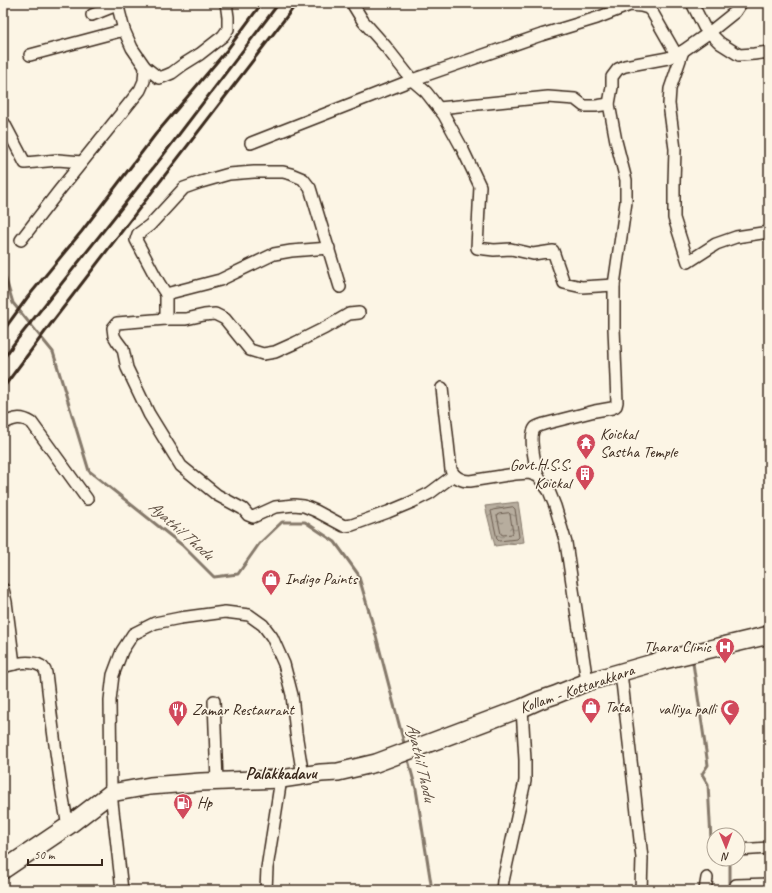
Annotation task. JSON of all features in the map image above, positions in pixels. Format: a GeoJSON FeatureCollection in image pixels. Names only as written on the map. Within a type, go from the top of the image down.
{"type":"FeatureCollection","features":[{"type":"Feature","properties":{"kind":"main road","name":"Kollam - Kottarakkara"},"geometry":{"type":"LineString","coordinates":[[303,776],[338,772],[376,763],[587,682],[769,635]]}},
{"type":"Feature","properties":{"kind":"main road"},"geometry":{"type":"LineString","coordinates":[[3,870],[68,826],[111,793],[150,786],[281,779],[303,776]]}},
{"type":"Feature","properties":{"kind":"street"},"geometry":{"type":"LineString","coordinates":[[92,15],[117,4],[124,30],[132,48],[145,67],[159,78],[165,76],[200,54],[223,36],[228,29],[226,3]]}},
{"type":"Feature","properties":{"kind":"street"},"geometry":{"type":"LineString","coordinates":[[352,3],[363,21],[412,80],[426,92],[439,108],[462,148],[480,186],[476,248],[494,250],[511,249],[533,254],[553,251],[564,283],[582,287],[614,285]]}},
{"type":"Feature","properties":{"kind":"street"},"geometry":{"type":"LineString","coordinates":[[692,3],[704,27],[720,43],[739,55],[769,52]]}},
{"type":"Feature","properties":{"kind":"street"},"geometry":{"type":"LineString","coordinates":[[587,682],[566,543],[552,498],[549,491],[538,476],[532,449],[532,433],[534,429],[544,424],[594,411],[612,408],[616,406],[617,402],[614,285],[626,202],[626,180],[616,141],[609,104],[612,77],[618,69],[625,66],[636,63],[653,62],[680,53],[735,12],[741,3]]}},
{"type":"Feature","properties":{"kind":"street"},"geometry":{"type":"LineString","coordinates":[[251,143],[412,80],[540,35],[597,18],[630,6],[641,6],[648,8],[652,12],[680,53],[670,89],[669,104],[675,149],[674,218],[688,262],[716,244],[736,237],[769,232]]}},
{"type":"Feature","properties":{"kind":"street"},"geometry":{"type":"LineString","coordinates":[[30,55],[124,30]]}},
{"type":"Feature","properties":{"kind":"street"},"geometry":{"type":"LineString","coordinates":[[21,240],[140,90],[144,81],[145,67]]}},
{"type":"Feature","properties":{"kind":"street"},"geometry":{"type":"LineString","coordinates":[[439,108],[548,97],[575,99],[584,106],[609,104]]}},
{"type":"Feature","properties":{"kind":"street"},"geometry":{"type":"LineString","coordinates":[[3,122],[25,163],[58,160],[82,162]]}},
{"type":"Feature","properties":{"kind":"street"},"geometry":{"type":"LineString","coordinates":[[166,319],[166,294],[142,254],[136,240],[138,234],[150,225],[184,188],[229,174],[282,172],[303,179],[310,188],[340,287]]}},
{"type":"Feature","properties":{"kind":"street"},"geometry":{"type":"LineString","coordinates":[[166,294],[220,280],[274,254],[328,248]]}},
{"type":"Feature","properties":{"kind":"street"},"geometry":{"type":"LineString","coordinates":[[359,313],[349,314],[326,328],[295,343],[275,352],[263,354],[250,350],[225,319],[215,314],[186,319],[117,323],[113,328],[116,341],[123,349],[128,368],[149,414],[180,466],[217,495],[243,509],[248,515],[253,517],[275,507],[294,505],[304,506],[316,511],[344,526],[352,525],[418,499],[430,493],[454,476]]}},
{"type":"Feature","properties":{"kind":"street"},"geometry":{"type":"LineString","coordinates":[[442,388],[451,470],[454,476],[464,481],[470,481],[515,474],[529,473],[538,476]]}},
{"type":"Feature","properties":{"kind":"street"},"geometry":{"type":"LineString","coordinates":[[3,424],[18,418],[26,419],[32,423],[87,499]]}},
{"type":"Feature","properties":{"kind":"street"},"geometry":{"type":"LineString","coordinates":[[3,588],[14,664]]}},
{"type":"Feature","properties":{"kind":"street"},"geometry":{"type":"LineString","coordinates":[[122,890],[111,793],[110,700],[113,675],[122,651],[133,634],[155,623],[225,612],[249,615],[263,625],[272,637],[284,664],[292,695],[303,776]]}},
{"type":"Feature","properties":{"kind":"street"},"geometry":{"type":"LineString","coordinates":[[3,667],[32,662],[42,666],[46,673],[52,724],[68,826]]}},
{"type":"Feature","properties":{"kind":"street"},"geometry":{"type":"LineString","coordinates":[[621,673],[642,858],[641,890]]}},
{"type":"Feature","properties":{"kind":"street"},"geometry":{"type":"LineString","coordinates":[[214,701],[217,782]]}},
{"type":"Feature","properties":{"kind":"street"},"geometry":{"type":"LineString","coordinates":[[502,890],[525,781],[522,708]]}},
{"type":"Feature","properties":{"kind":"street"},"geometry":{"type":"LineString","coordinates":[[266,890],[269,856],[281,779]]}},
{"type":"Feature","properties":{"kind":"street"},"geometry":{"type":"LineString","coordinates":[[746,849],[769,848]]}},
{"type":"Feature","properties":{"kind":"street"},"geometry":{"type":"LineString","coordinates":[[705,890],[706,878]]}},
{"type":"Feature","properties":{"kind":"street"},"geometry":{"type":"LineString","coordinates":[[736,885],[769,884]]}},
{"type":"Feature","properties":{"kind":"water"},"geometry":{"type":"Polygon","coordinates":[[[518,502],[524,542],[495,546],[485,506],[518,502]]]}},
{"type":"Feature","properties":{"kind":"waterway","name":"Ayathil Thodu"},"geometry":{"type":"LineString","coordinates":[[3,270],[13,303],[53,352],[89,471],[182,545],[214,577],[238,574],[259,544],[282,522],[305,522],[335,542],[358,574],[405,747]]}},
{"type":"Feature","properties":{"kind":"waterway"},"geometry":{"type":"LineString","coordinates":[[693,663],[708,765],[702,774],[708,784],[712,859],[730,860],[730,890]]}},
{"type":"Feature","properties":{"kind":"waterway","name":"Ayathil Thodu"},"geometry":{"type":"LineString","coordinates":[[407,756],[416,789],[432,890]]}},
{"type":"Feature","properties":{"kind":"railway"},"geometry":{"type":"LineString","coordinates":[[3,331],[27,298],[82,231],[155,135],[227,50],[262,3]]}},
{"type":"Feature","properties":{"kind":"railway"},"geometry":{"type":"LineString","coordinates":[[3,359],[161,158],[279,3]]}},
{"type":"Feature","properties":{"kind":"railway"},"geometry":{"type":"LineString","coordinates":[[3,388],[297,3]]}},
{"type":"Feature","properties":{"kind":"place","name":"Koickal Sastha Temple"},"geometry":{"type":"Point","coordinates":[586,460]}},
{"type":"Feature","properties":{"kind":"place","name":"Govt.H.S.S. Koickal"},"geometry":{"type":"Point","coordinates":[585,491]}},
{"type":"Feature","properties":{"kind":"place","name":"Indigo Paints"},"geometry":{"type":"Point","coordinates":[271,596]}},
{"type":"Feature","properties":{"kind":"place","name":"Thara Clinic"},"geometry":{"type":"Point","coordinates":[725,664]}},
{"type":"Feature","properties":{"kind":"place","name":"Tata"},"geometry":{"type":"Point","coordinates":[591,724]}},
{"type":"Feature","properties":{"kind":"place","name":"valliya palli"},"geometry":{"type":"Point","coordinates":[730,726]}},
{"type":"Feature","properties":{"kind":"place","name":"Zamar Restaurant"},"geometry":{"type":"Point","coordinates":[178,727]}},
{"type":"Feature","properties":{"kind":"place","name":"Hp"},"geometry":{"type":"Point","coordinates":[183,820]}},
{"type":"Feature","properties":{"kind":"district","name":"Palakkadavu"},"geometry":{"type":"Point","coordinates":[281,773]}}]}
